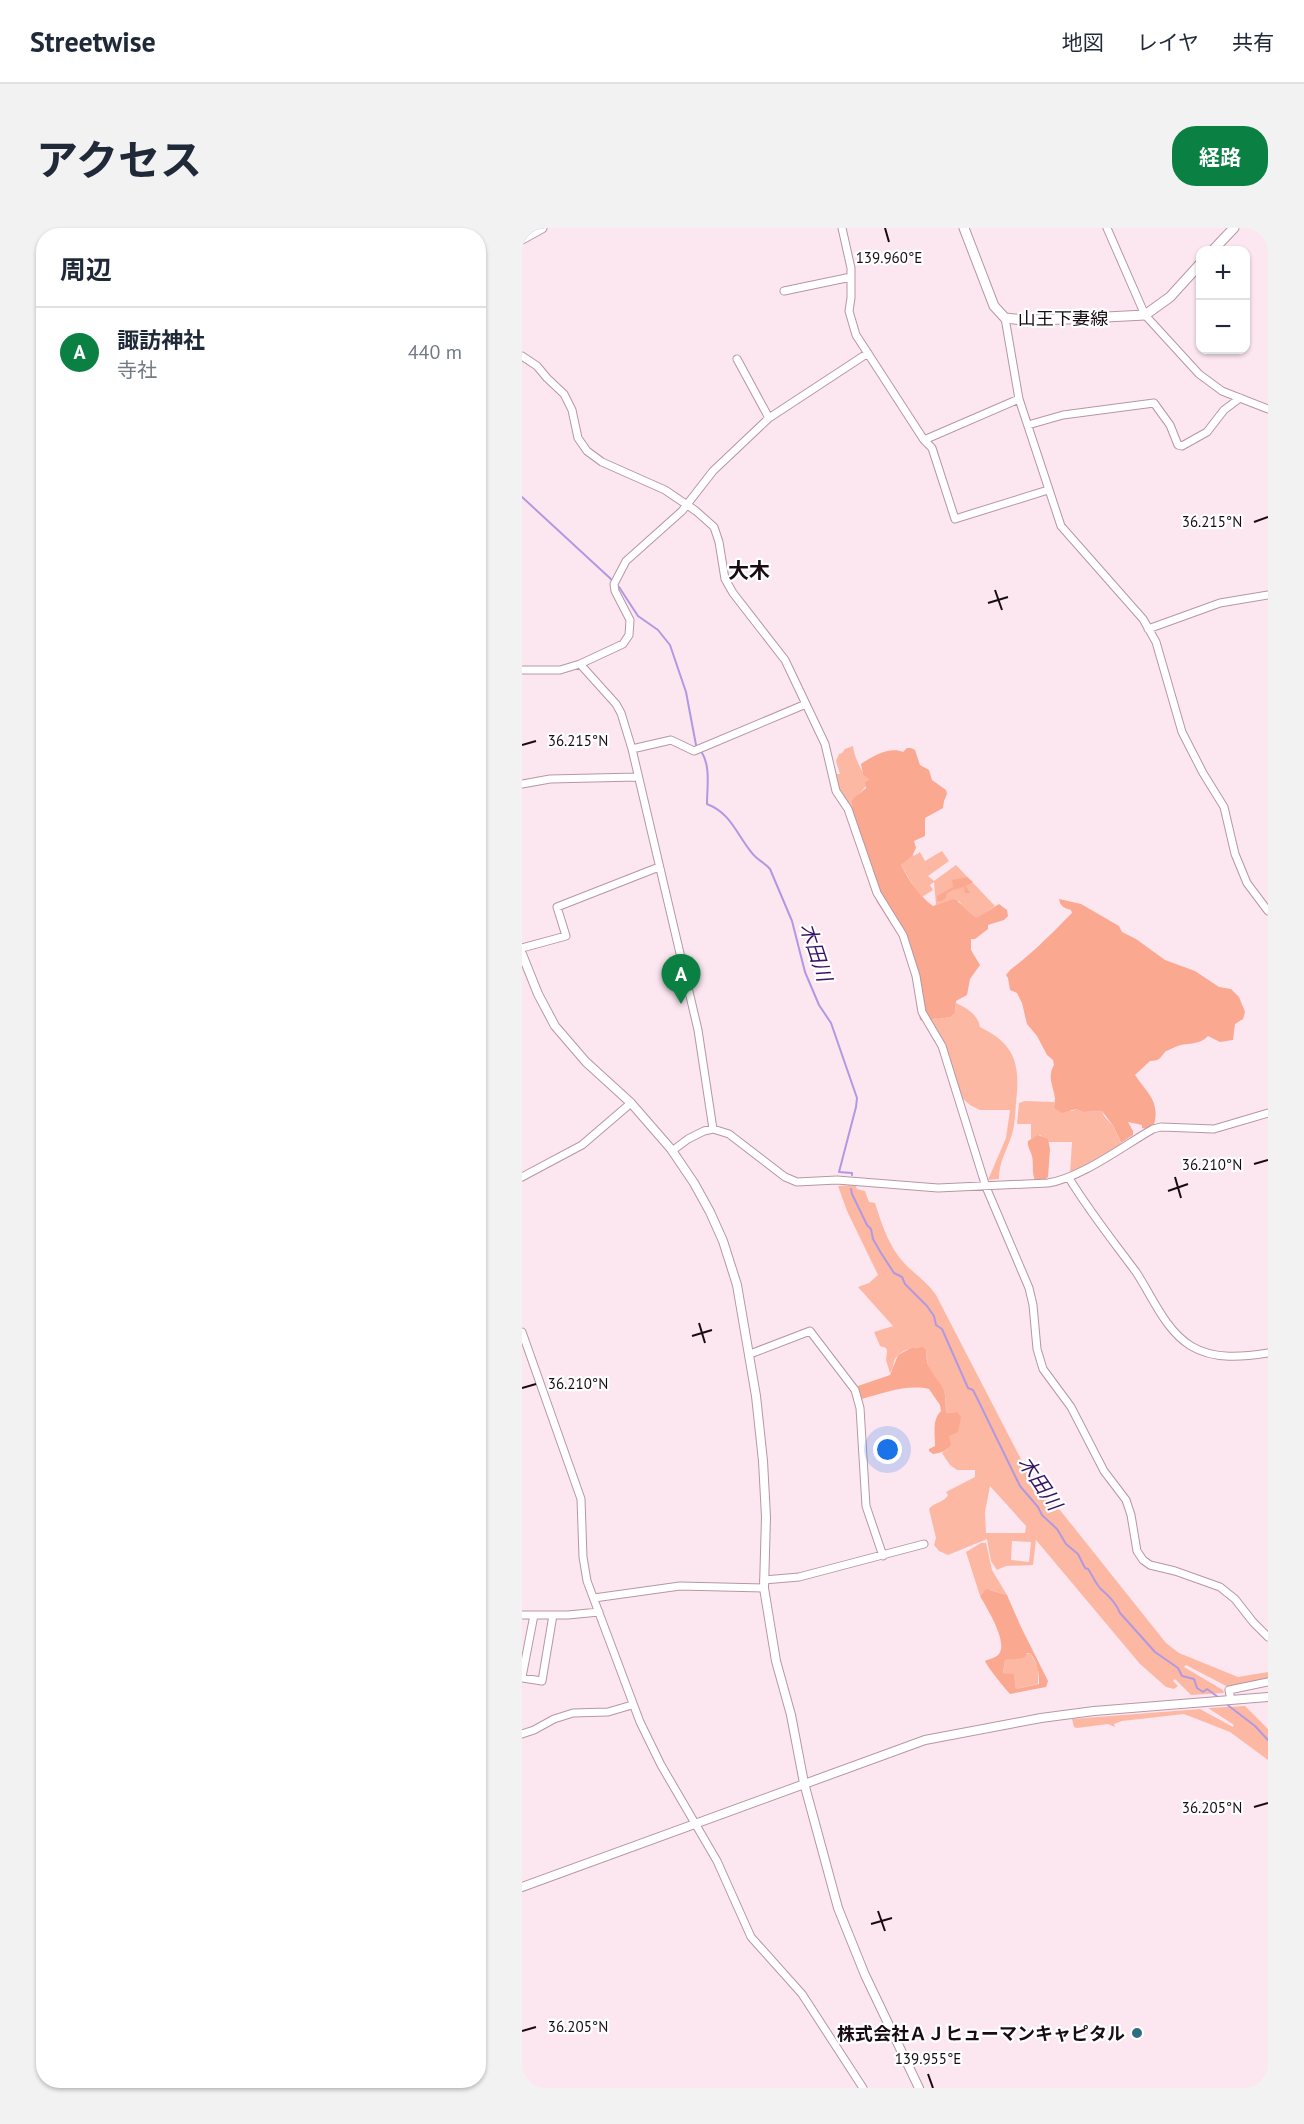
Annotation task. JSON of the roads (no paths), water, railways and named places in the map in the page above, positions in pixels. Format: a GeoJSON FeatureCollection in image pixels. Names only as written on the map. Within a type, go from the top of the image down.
{"type":"FeatureCollection","features":[{"type":"Feature","properties":{"kind":"main road"},"geometry":{"type":"LineString","coordinates":[[522,239],[542,228]]}},
{"type":"Feature","properties":{"kind":"main road","name":"山王下妻線"},"geometry":{"type":"LineString","coordinates":[[964,228],[994,306],[1005,318],[1024,320],[1145,315]]}},
{"type":"Feature","properties":{"kind":"main road"},"geometry":{"type":"LineString","coordinates":[[1217,246],[1234,228]]}},
{"type":"Feature","properties":{"kind":"main road"},"geometry":{"type":"LineString","coordinates":[[1145,315],[1170,297],[1196,268]]}},
{"type":"Feature","properties":{"kind":"street"},"geometry":{"type":"LineString","coordinates":[[842,228],[851,268],[849,311],[856,334],[924,440],[932,448],[955,519],[1048,490]]}},
{"type":"Feature","properties":{"kind":"street"},"geometry":{"type":"LineString","coordinates":[[1107,228],[1145,315],[1199,374],[1222,391],[1268,409]]}},
{"type":"Feature","properties":{"kind":"street"},"geometry":{"type":"LineString","coordinates":[[784,291],[851,277]]}},
{"type":"Feature","properties":{"kind":"street"},"geometry":{"type":"LineString","coordinates":[[1005,318],[1019,399],[1061,526],[1143,619],[1156,642],[1182,732],[1224,807],[1235,854],[1247,883],[1268,911]]}},
{"type":"Feature","properties":{"kind":"street"},"geometry":{"type":"LineString","coordinates":[[522,670],[560,670],[580,664],[623,644],[627,640],[631,627],[630,620],[615,591],[615,580],[626,561],[688,504],[713,471],[770,418],[868,353]]}},
{"type":"Feature","properties":{"kind":"street"},"geometry":{"type":"LineString","coordinates":[[522,356],[537,366],[564,394],[572,410],[578,438],[587,451],[603,462],[665,490],[688,504],[714,527],[725,579],[733,593],[785,660],[825,744],[836,791],[848,809],[877,893],[903,935],[916,976],[922,1012],[942,1046],[986,1187],[1029,1288],[1037,1349],[1043,1369],[1071,1407],[1104,1471],[1126,1500],[1140,1557],[1150,1565],[1220,1587],[1235,1599],[1253,1622],[1268,1636]]}},
{"type":"Feature","properties":{"kind":"street"},"geometry":{"type":"LineString","coordinates":[[737,359],[751,381],[767,417],[770,418]]}},
{"type":"Feature","properties":{"kind":"street"},"geometry":{"type":"LineString","coordinates":[[1028,425],[1063,415],[1154,404],[1170,425],[1178,445],[1182,446],[1207,432],[1224,410],[1240,398]]}},
{"type":"Feature","properties":{"kind":"street"},"geometry":{"type":"LineString","coordinates":[[924,440],[1019,399]]}},
{"type":"Feature","properties":{"kind":"street"},"geometry":{"type":"LineString","coordinates":[[1148,629],[1220,603],[1268,595]]}},
{"type":"Feature","properties":{"kind":"street"},"geometry":{"type":"LineString","coordinates":[[580,664],[616,704],[632,749],[698,1030],[713,1129]]}},
{"type":"Feature","properties":{"kind":"street"},"geometry":{"type":"LineString","coordinates":[[632,749],[671,740],[694,751],[806,704]]}},
{"type":"Feature","properties":{"kind":"street"},"geometry":{"type":"LineString","coordinates":[[522,784],[550,779],[637,777]]}},
{"type":"Feature","properties":{"kind":"street"},"geometry":{"type":"LineString","coordinates":[[522,948],[566,936],[557,907],[658,867]]}},
{"type":"Feature","properties":{"kind":"street"},"geometry":{"type":"LineString","coordinates":[[522,954],[538,994],[555,1026],[586,1062],[631,1103],[672,1151],[710,1212],[723,1241],[737,1285],[750,1354],[763,1461],[766,1517],[764,1584],[776,1661],[791,1715],[804,1783],[838,1908],[864,1975],[919,2088]]}},
{"type":"Feature","properties":{"kind":"street"},"geometry":{"type":"LineString","coordinates":[[522,1177],[582,1145],[631,1103]]}},
{"type":"Feature","properties":{"kind":"street"},"geometry":{"type":"LineString","coordinates":[[672,1151],[696,1135],[713,1129],[729,1134],[785,1177],[797,1182],[837,1180],[938,1188],[986,1187],[1048,1183],[1069,1178],[1161,1127],[1214,1129],[1268,1113]]}},
{"type":"Feature","properties":{"kind":"street"},"geometry":{"type":"LineString","coordinates":[[1069,1178],[1088,1210],[1135,1271],[1168,1323],[1183,1339],[1192,1346],[1225,1356],[1242,1357],[1268,1353]]}},
{"type":"Feature","properties":{"kind":"street"},"geometry":{"type":"LineString","coordinates":[[750,1354],[810,1331],[846,1376],[855,1390],[860,1408],[866,1506],[883,1556]]}},
{"type":"Feature","properties":{"kind":"street"},"geometry":{"type":"LineString","coordinates":[[522,1332],[581,1499],[587,1581],[632,1705],[660,1765],[717,1861],[751,1937],[802,1994],[863,2088]]}},
{"type":"Feature","properties":{"kind":"street"},"geometry":{"type":"LineString","coordinates":[[594,1598],[680,1586],[764,1584],[924,1544]]}},
{"type":"Feature","properties":{"kind":"street"},"geometry":{"type":"LineString","coordinates":[[522,1615],[599,1612]]}},
{"type":"Feature","properties":{"kind":"street"},"geometry":{"type":"LineString","coordinates":[[534,1615],[522,1678],[542,1681],[553,1615]]}},
{"type":"Feature","properties":{"kind":"street"},"geometry":{"type":"LineString","coordinates":[[1232,1700],[1230,1690],[1268,1682]]}},
{"type":"Feature","properties":{"kind":"street"},"geometry":{"type":"LineString","coordinates":[[522,1887],[925,1740],[1041,1718],[1094,1711],[1268,1697]]}},
{"type":"Feature","properties":{"kind":"street"},"geometry":{"type":"LineString","coordinates":[[522,1734],[573,1713],[608,1712],[632,1705]]}},
{"type":"Feature","properties":{"kind":"waterway","name":"木田川"},"geometry":{"type":"LineString","coordinates":[[522,497],[612,580]]}},
{"type":"Feature","properties":{"kind":"waterway","name":"木田川"},"geometry":{"type":"LineString","coordinates":[[619,587],[638,616],[658,630],[670,645],[686,692],[696,745]]}},
{"type":"Feature","properties":{"kind":"waterway","name":"木田川"},"geometry":{"type":"LineString","coordinates":[[701,751],[707,770],[707,804],[728,819],[746,846],[770,869],[792,921],[805,972],[819,1005],[831,1023],[857,1098],[839,1172],[852,1173],[852,1175]]}},
{"type":"Feature","properties":{"kind":"waterway","name":"木田川"},"geometry":{"type":"LineString","coordinates":[[851,1189],[881,1253],[894,1273],[902,1277],[905,1284],[927,1306],[934,1316],[936,1325],[942,1329],[968,1388],[973,1390],[1020,1486],[1042,1515],[1057,1529],[1066,1544],[1078,1554],[1098,1586],[1155,1652],[1178,1668],[1182,1676],[1194,1679],[1197,1688],[1203,1692],[1207,1689],[1218,1697]]}},
{"type":"Feature","properties":{"kind":"waterway","name":"木田川"},"geometry":{"type":"LineString","coordinates":[[1225,1703],[1255,1726],[1268,1740]]}},
{"type":"Feature","properties":{"kind":"place","name":"諏訪神社"},"geometry":{"type":"Point","coordinates":[681,1004]}},
{"type":"Feature","properties":{"kind":"place","name":"株式会社ＡＪヒューマンキャピタル"},"geometry":{"type":"Point","coordinates":[1137,2033]}},
{"type":"Feature","properties":{"kind":"district","name":"大木"},"geometry":{"type":"Point","coordinates":[749,570]}}]}
